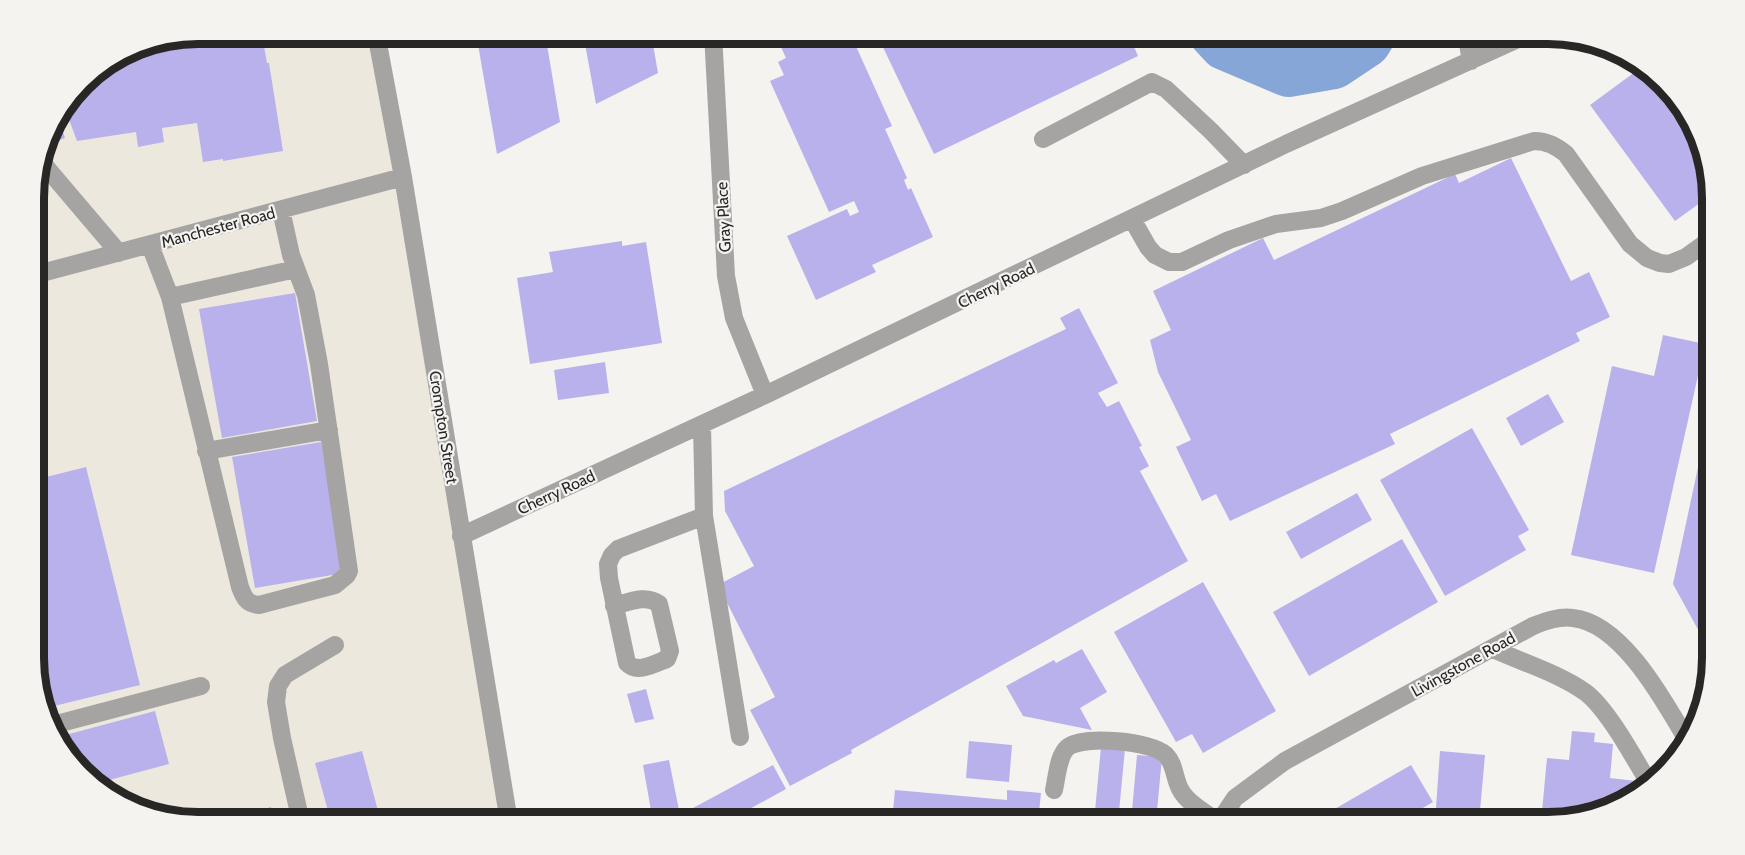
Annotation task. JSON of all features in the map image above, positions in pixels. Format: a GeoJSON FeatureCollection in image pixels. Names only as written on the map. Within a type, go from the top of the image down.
{"type":"FeatureCollection","features":[{"type":"Feature","properties":{"kind":"street","name":"Crompton Street"},"geometry":{"type":"LineString","coordinates":[[378,44],[403,177],[507,812]]}},
{"type":"Feature","properties":{"kind":"street","name":"Gray Place"},"geometry":{"type":"LineString","coordinates":[[714,44],[726,276],[734,318],[765,395]]}},
{"type":"Feature","properties":{"kind":"street"},"geometry":{"type":"LineString","coordinates":[[1468,44],[1471,61]]}},
{"type":"Feature","properties":{"kind":"street","name":"Cherry Road"},"geometry":{"type":"LineString","coordinates":[[461,536],[702,425],[1244,165],[1507,44]]}},
{"type":"Feature","properties":{"kind":"street"},"geometry":{"type":"LineString","coordinates":[[1043,139],[1152,82],[1166,88],[1244,165]]}},
{"type":"Feature","properties":{"kind":"street"},"geometry":{"type":"LineString","coordinates":[[1132,219],[1155,255],[1169,262],[1182,262],[1249,233],[1276,224],[1321,218],[1422,176],[1540,141],[1566,154],[1630,244],[1647,258],[1669,264],[1686,257],[1702,245]]}},
{"type":"Feature","properties":{"kind":"street"},"geometry":{"type":"LineString","coordinates":[[47,168],[119,253]]}},
{"type":"Feature","properties":{"kind":"street","name":"Manchester Road"},"geometry":{"type":"LineString","coordinates":[[44,272],[403,177]]}},
{"type":"Feature","properties":{"kind":"street"},"geometry":{"type":"LineString","coordinates":[[150,245],[170,297],[206,451],[245,599],[251,604],[259,605],[335,585],[347,575],[349,564],[306,295],[291,255],[281,210]]}},
{"type":"Feature","properties":{"kind":"street"},"geometry":{"type":"LineString","coordinates":[[170,297],[296,269]]}},
{"type":"Feature","properties":{"kind":"street"},"geometry":{"type":"LineString","coordinates":[[702,425],[704,516],[740,737]]}},
{"type":"Feature","properties":{"kind":"street"},"geometry":{"type":"LineString","coordinates":[[206,451],[329,430]]}},
{"type":"Feature","properties":{"kind":"street"},"geometry":{"type":"LineString","coordinates":[[614,606],[608,564],[618,549],[704,516]]}},
{"type":"Feature","properties":{"kind":"street","name":"Livingstone Road"},"geometry":{"type":"LineString","coordinates":[[1226,811],[1235,798],[1285,761],[1533,626],[1550,620],[1572,618],[1582,620],[1608,634],[1630,653],[1682,732]]}},
{"type":"Feature","properties":{"kind":"street"},"geometry":{"type":"LineString","coordinates":[[299,812],[276,702],[278,686],[285,675],[334,645]]}},
{"type":"Feature","properties":{"kind":"street"},"geometry":{"type":"LineString","coordinates":[[1493,648],[1566,680],[1587,693],[1619,734],[1645,776]]}},
{"type":"Feature","properties":{"kind":"street"},"geometry":{"type":"LineString","coordinates":[[58,723],[201,686]]}},
{"type":"Feature","properties":{"kind":"street"},"geometry":{"type":"LineString","coordinates":[[1054,790],[1063,753],[1075,743],[1086,741],[1145,745],[1156,748],[1167,757],[1179,789],[1204,811]]}},
{"type":"Feature","properties":{"kind":"shaded area"},"geometry":{"type":"Polygon","coordinates":[[[187,44],[378,44],[510,812],[197,812],[167,809],[129,796],[112,786],[82,759],[59,726],[45,678],[44,187],[49,157],[64,120],[88,88],[112,69],[138,55],[167,46],[187,44]]]}},
{"type":"Feature","properties":{"kind":"building"},"geometry":{"type":"Polygon","coordinates":[[[264,44],[267,63],[269,63],[283,151],[203,162],[197,123],[162,128],[164,142],[138,147],[136,132],[77,141],[67,115],[88,88],[120,64],[138,55],[167,46],[264,44]]]}},
{"type":"Feature","properties":{"kind":"building"},"geometry":{"type":"Polygon","coordinates":[[[478,44],[547,44],[560,122],[497,154],[478,44]]]}},
{"type":"Feature","properties":{"kind":"building"},"geometry":{"type":"Polygon","coordinates":[[[585,44],[653,44],[658,73],[596,104],[585,44]]]}},
{"type":"Feature","properties":{"kind":"building"},"geometry":{"type":"Polygon","coordinates":[[[780,44],[855,44],[892,126],[885,129],[907,178],[904,180],[908,190],[911,188],[933,237],[872,265],[876,272],[816,300],[787,236],[847,209],[850,216],[859,212],[854,201],[829,212],[770,81],[784,75],[778,62],[786,58],[780,44]]]}},
{"type":"Feature","properties":{"kind":"building"},"geometry":{"type":"Polygon","coordinates":[[[881,44],[1133,44],[1138,56],[934,154],[881,44]]]}},
{"type":"Feature","properties":{"kind":"building"},"geometry":{"type":"Polygon","coordinates":[[[1636,71],[1647,80],[1690,138],[1700,177],[1702,202],[1675,221],[1590,105],[1636,71]]]}},
{"type":"Feature","properties":{"kind":"building"},"geometry":{"type":"Polygon","coordinates":[[[61,126],[65,138],[54,142],[61,126]]]}},
{"type":"Feature","properties":{"kind":"building"},"geometry":{"type":"Polygon","coordinates":[[[1511,158],[1571,281],[1589,272],[1610,317],[1576,333],[1580,341],[1390,434],[1395,444],[1230,521],[1216,494],[1202,501],[1176,447],[1191,440],[1158,372],[1150,340],[1171,330],[1153,291],[1263,238],[1274,260],[1455,174],[1459,183],[1511,158]]]}},
{"type":"Feature","properties":{"kind":"building"},"geometry":{"type":"Polygon","coordinates":[[[622,241],[622,246],[646,242],[662,343],[530,364],[517,278],[553,272],[549,252],[622,241]]]}},
{"type":"Feature","properties":{"kind":"building"},"geometry":{"type":"Polygon","coordinates":[[[295,293],[317,421],[222,438],[199,309],[295,293]]]}},
{"type":"Feature","properties":{"kind":"building"},"geometry":{"type":"Polygon","coordinates":[[[1079,308],[1118,383],[1098,393],[1107,407],[1119,401],[1142,446],[1139,447],[1149,466],[1140,471],[1188,561],[790,786],[750,710],[775,697],[718,585],[754,566],[725,511],[724,491],[1066,329],[1060,318],[1079,308]]]}},
{"type":"Feature","properties":{"kind":"building"},"geometry":{"type":"Polygon","coordinates":[[[1663,335],[1702,343],[1702,357],[1654,573],[1571,555],[1612,366],[1654,376],[1663,335]]]}},
{"type":"Feature","properties":{"kind":"building"},"geometry":{"type":"Polygon","coordinates":[[[605,362],[609,393],[558,400],[554,370],[605,362]]]}},
{"type":"Feature","properties":{"kind":"building"},"geometry":{"type":"Polygon","coordinates":[[[1548,394],[1564,422],[1521,446],[1506,418],[1548,394]]]}},
{"type":"Feature","properties":{"kind":"building"},"geometry":{"type":"Polygon","coordinates":[[[1472,428],[1529,530],[1518,536],[1526,550],[1445,596],[1380,480],[1472,428]]]}},
{"type":"Feature","properties":{"kind":"building"},"geometry":{"type":"Polygon","coordinates":[[[321,442],[344,573],[255,588],[232,457],[321,442]]]}},
{"type":"Feature","properties":{"kind":"building"},"geometry":{"type":"Polygon","coordinates":[[[1702,449],[1702,637],[1673,584],[1702,449]]]}},
{"type":"Feature","properties":{"kind":"building"},"geometry":{"type":"Polygon","coordinates":[[[86,467],[140,685],[52,707],[45,678],[44,658],[44,478],[86,467]]]}},
{"type":"Feature","properties":{"kind":"building"},"geometry":{"type":"Polygon","coordinates":[[[1357,493],[1372,520],[1301,559],[1286,532],[1357,493]]]}},
{"type":"Feature","properties":{"kind":"building"},"geometry":{"type":"Polygon","coordinates":[[[1402,539],[1438,602],[1309,676],[1273,612],[1402,539]]]}},
{"type":"Feature","properties":{"kind":"building"},"geometry":{"type":"Polygon","coordinates":[[[1203,582],[1276,711],[1203,753],[1192,734],[1176,742],[1114,632],[1203,582]]]}},
{"type":"Feature","properties":{"kind":"building"},"geometry":{"type":"Polygon","coordinates":[[[1082,649],[1107,692],[1080,708],[1092,730],[1023,716],[1006,686],[1054,660],[1056,663],[1082,649]]]}},
{"type":"Feature","properties":{"kind":"building"},"geometry":{"type":"Polygon","coordinates":[[[646,689],[654,719],[635,723],[627,694],[646,689]]]}},
{"type":"Feature","properties":{"kind":"building"},"geometry":{"type":"Polygon","coordinates":[[[155,711],[169,764],[106,781],[82,759],[64,735],[155,711]]]}},
{"type":"Feature","properties":{"kind":"building"},"geometry":{"type":"Polygon","coordinates":[[[1572,731],[1595,733],[1594,742],[1613,744],[1610,778],[1637,783],[1616,796],[1578,809],[1542,811],[1547,758],[1569,760],[1572,731]]]}},
{"type":"Feature","properties":{"kind":"building"},"geometry":{"type":"Polygon","coordinates":[[[969,741],[1012,745],[1009,782],[966,778],[969,741]]]}},
{"type":"Feature","properties":{"kind":"building"},"geometry":{"type":"Polygon","coordinates":[[[1101,747],[1125,749],[1119,811],[1095,811],[1101,747]]]}},
{"type":"Feature","properties":{"kind":"building"},"geometry":{"type":"Polygon","coordinates":[[[362,751],[378,812],[328,812],[315,763],[362,751]]]}},
{"type":"Feature","properties":{"kind":"building"},"geometry":{"type":"Polygon","coordinates":[[[1440,751],[1485,755],[1480,811],[1436,811],[1440,751]]]}},
{"type":"Feature","properties":{"kind":"building"},"geometry":{"type":"Polygon","coordinates":[[[1137,755],[1162,757],[1157,811],[1132,811],[1137,755]]]}},
{"type":"Feature","properties":{"kind":"building"},"geometry":{"type":"Polygon","coordinates":[[[669,760],[679,812],[651,812],[643,765],[669,760]]]}},
{"type":"Feature","properties":{"kind":"building"},"geometry":{"type":"Polygon","coordinates":[[[773,765],[786,789],[745,812],[686,812],[773,765]]]}},
{"type":"Feature","properties":{"kind":"building"},"geometry":{"type":"Polygon","coordinates":[[[1411,765],[1433,802],[1418,811],[1331,811],[1411,765]]]}},
{"type":"Feature","properties":{"kind":"building"},"geometry":{"type":"Polygon","coordinates":[[[895,790],[1007,800],[1007,790],[1041,793],[1039,811],[893,811],[895,790]]]}},
{"type":"Feature","properties":{"kind":"building"},"geometry":{"type":"Polygon","coordinates":[[[271,807],[272,812],[251,812],[271,807]]]}},
{"type":"Feature","properties":{"kind":"waterway"},"geometry":{"type":"LineString","coordinates":[[1222,44],[1288,73],[1334,65],[1366,44]]}}]}
